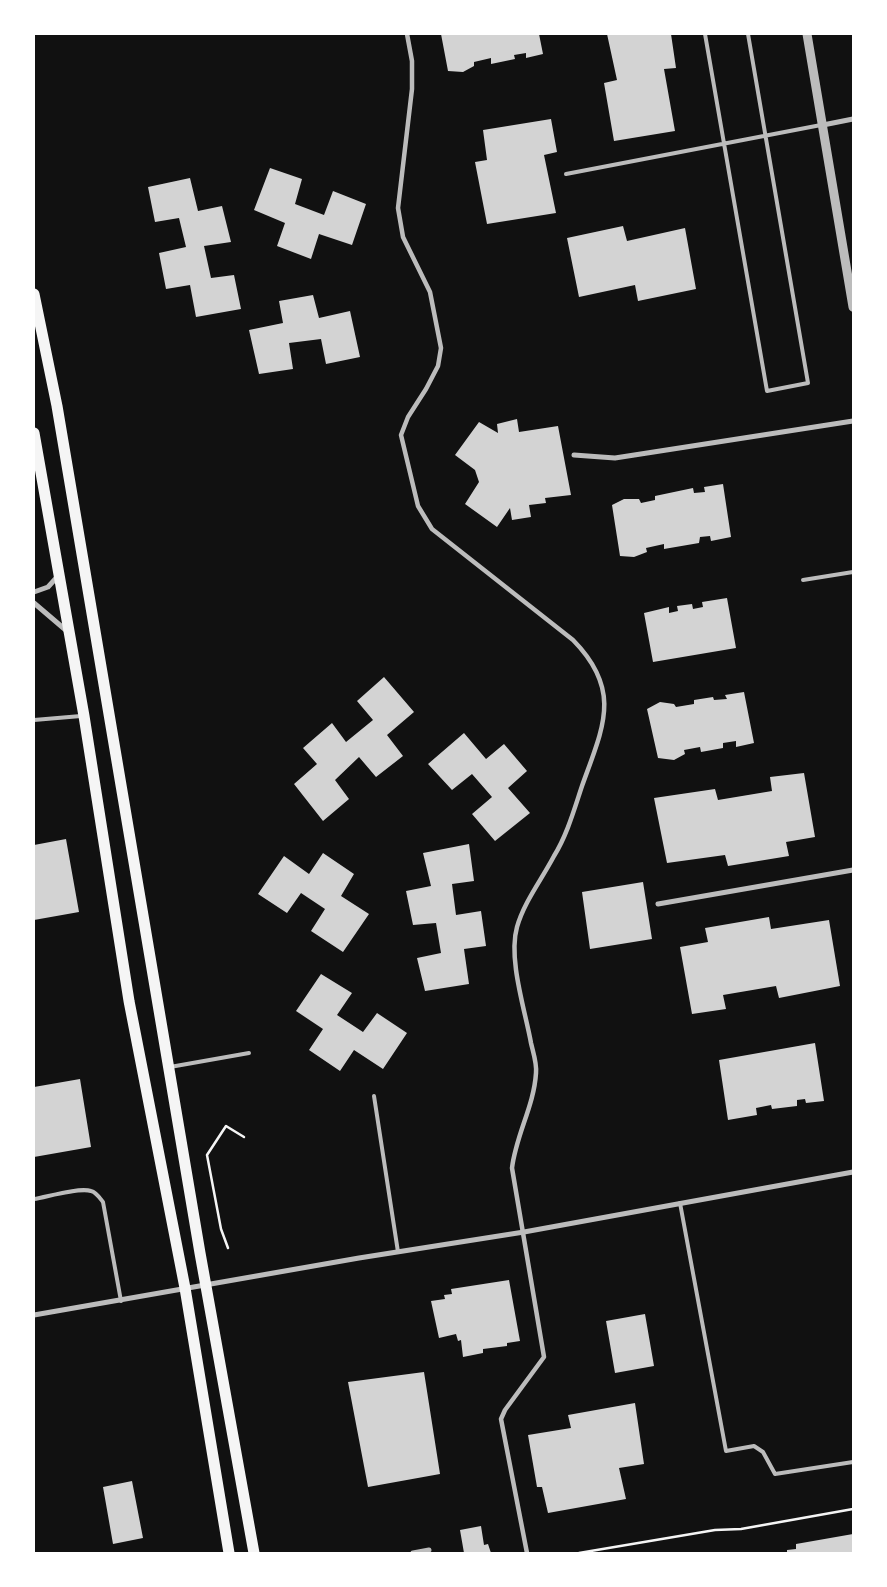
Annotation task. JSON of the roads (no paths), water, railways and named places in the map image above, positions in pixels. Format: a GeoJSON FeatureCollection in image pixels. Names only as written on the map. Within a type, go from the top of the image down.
{"type":"FeatureCollection","features":[{"type":"Feature","properties":{"kind":"main road"},"geometry":{"type":"LineString","coordinates":[[34,294],[57,406],[206,1285],[254,1553]]}},
{"type":"Feature","properties":{"kind":"main road"},"geometry":{"type":"LineString","coordinates":[[34,433],[84,716],[130,1001],[185,1288],[229,1553]]}},
{"type":"Feature","properties":{"kind":"street"},"geometry":{"type":"LineString","coordinates":[[407,34],[412,61],[412,89],[398,208],[403,237],[430,292],[441,348],[438,366],[426,389],[408,416],[401,435],[418,506],[432,530],[573,640],[590,657],[600,678],[604,698],[603,727],[568,826],[556,855],[535,890],[517,927],[514,949],[536,1071],[525,1124],[514,1147],[512,1168],[544,1356],[505,1410],[501,1419],[527,1553]]}},
{"type":"Feature","properties":{"kind":"street"},"geometry":{"type":"LineString","coordinates":[[807,34],[853,307]]}},
{"type":"Feature","properties":{"kind":"street"},"geometry":{"type":"LineString","coordinates":[[822,125],[853,119]]}},
{"type":"Feature","properties":{"kind":"street"},"geometry":{"type":"LineString","coordinates":[[574,455],[615,458],[853,421]]}},
{"type":"Feature","properties":{"kind":"street"},"geometry":{"type":"LineString","coordinates":[[34,592],[48,587],[58,575]]}},
{"type":"Feature","properties":{"kind":"street"},"geometry":{"type":"LineString","coordinates":[[34,603],[68,632]]}},
{"type":"Feature","properties":{"kind":"street"},"geometry":{"type":"LineString","coordinates":[[658,904],[853,870]]}},
{"type":"Feature","properties":{"kind":"street"},"geometry":{"type":"LineString","coordinates":[[34,1316],[185,1288],[524,1232],[853,1172]]}},
{"type":"Feature","properties":{"kind":"street"},"geometry":{"type":"LineString","coordinates":[[413,1553],[429,1550]]}},
{"type":"Feature","properties":{"kind":"lane"},"geometry":{"type":"LineString","coordinates":[[705,34],[767,391],[808,383],[748,34]]}},
{"type":"Feature","properties":{"kind":"lane"},"geometry":{"type":"LineString","coordinates":[[566,174],[822,125]]}},
{"type":"Feature","properties":{"kind":"lane"},"geometry":{"type":"LineString","coordinates":[[803,580],[853,572]]}},
{"type":"Feature","properties":{"kind":"lane"},"geometry":{"type":"LineString","coordinates":[[34,720],[84,716]]}},
{"type":"Feature","properties":{"kind":"lane"},"geometry":{"type":"LineString","coordinates":[[169,1067],[249,1053]]}},
{"type":"Feature","properties":{"kind":"lane"},"geometry":{"type":"LineString","coordinates":[[374,1096],[398,1252]]}},
{"type":"Feature","properties":{"kind":"lane"},"geometry":{"type":"LineString","coordinates":[[34,1199],[83,1190],[91,1191],[98,1196],[103,1202],[121,1301]]}},
{"type":"Feature","properties":{"kind":"lane"},"geometry":{"type":"LineString","coordinates":[[680,1204],[726,1451],[754,1446],[763,1452],[775,1474],[853,1462]]}}]}
